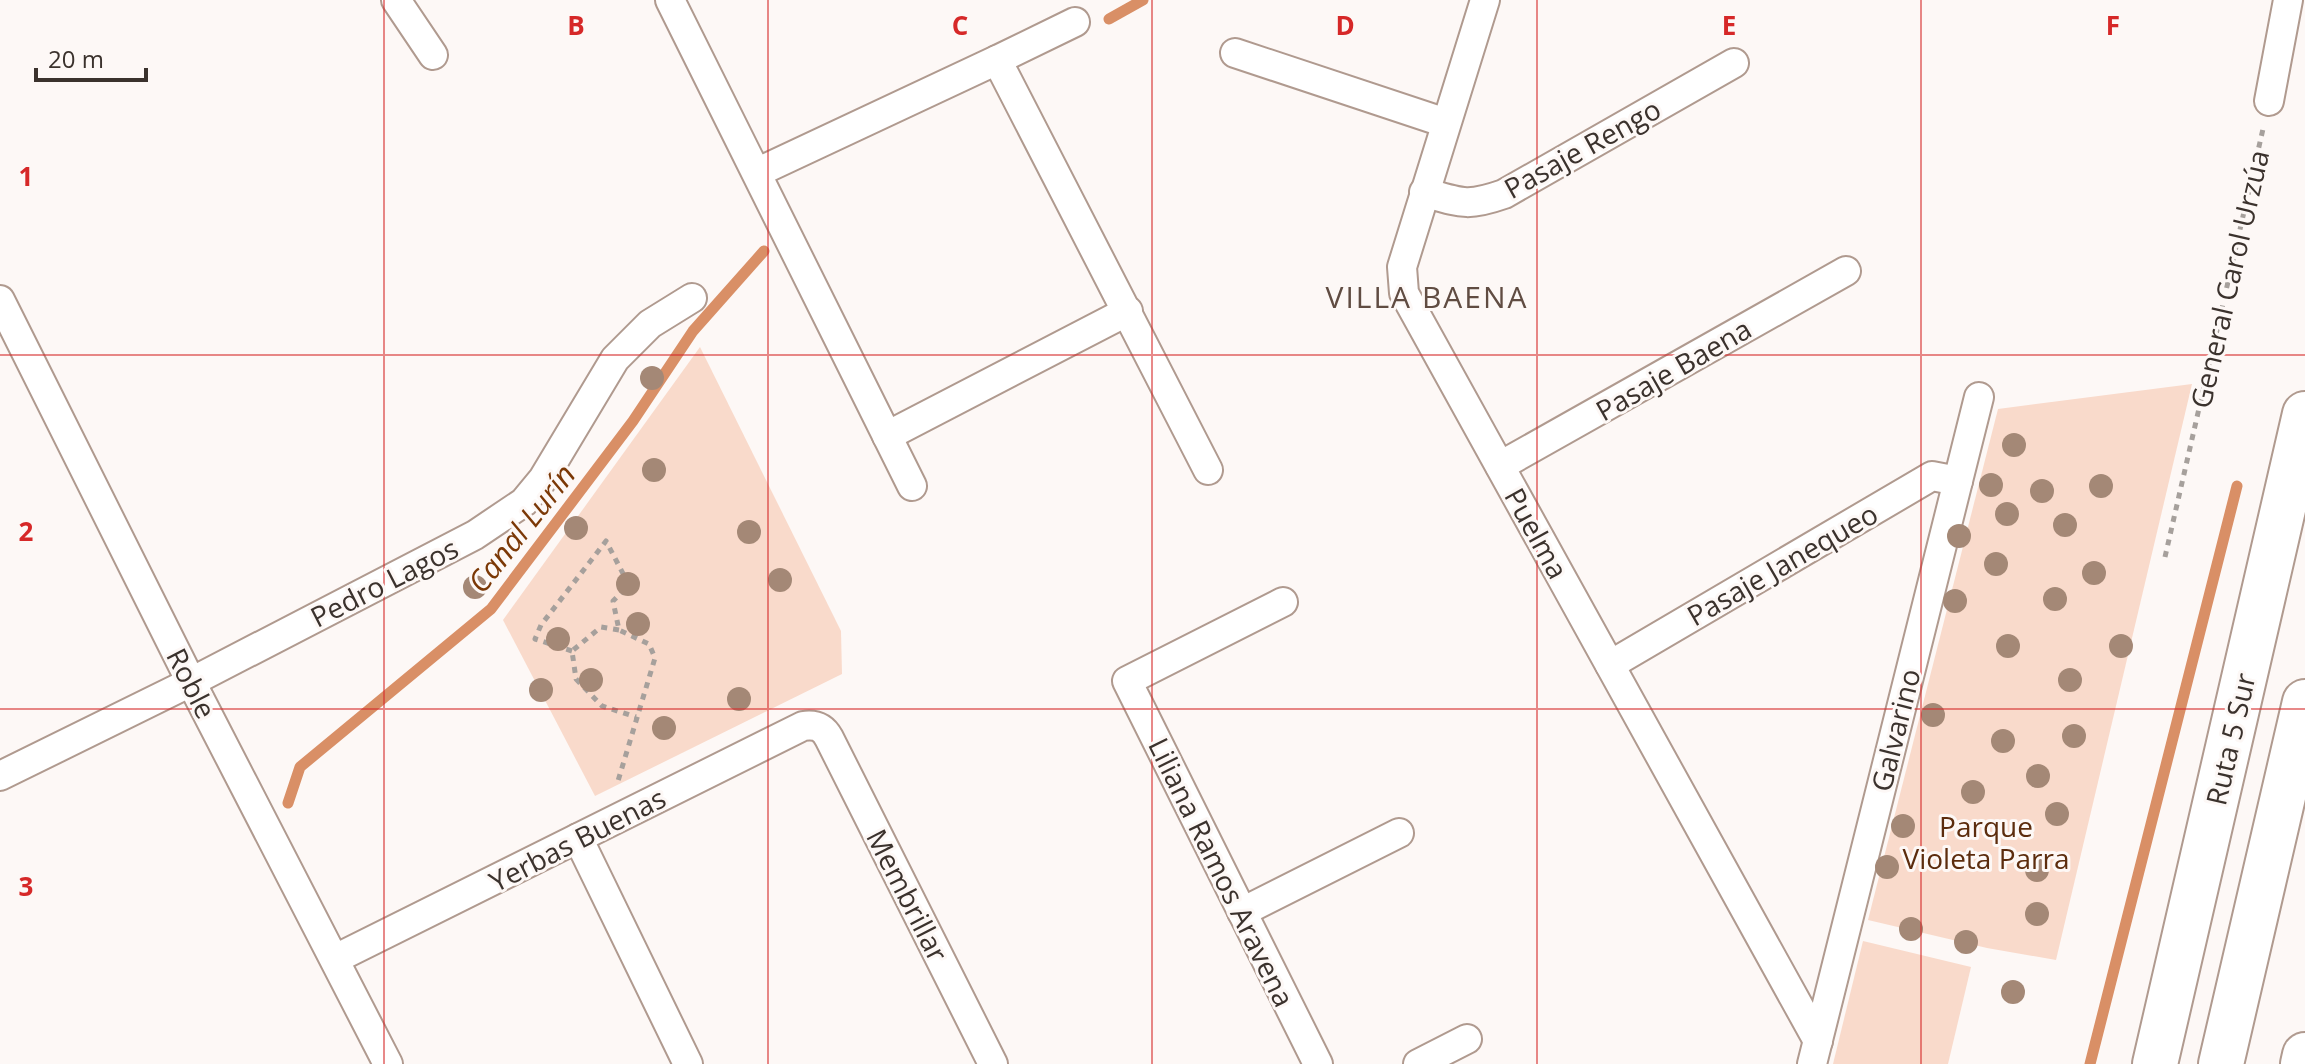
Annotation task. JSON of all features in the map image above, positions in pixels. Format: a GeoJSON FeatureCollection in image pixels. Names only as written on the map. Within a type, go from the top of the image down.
{"type":"FeatureCollection","features":[{"type":"Feature","properties":{"kind":"main road","name":"Ruta 5 Sur"},"geometry":{"type":"LineString","coordinates":[[2155,1064],[2305,414]]}},
{"type":"Feature","properties":{"kind":"main road"},"geometry":{"type":"LineString","coordinates":[[2221,1064],[2305,702]]}},
{"type":"Feature","properties":{"kind":"main road"},"geometry":{"type":"LineString","coordinates":[[2303,1064],[2305,1055]]}},
{"type":"Feature","properties":{"kind":"street"},"geometry":{"type":"LineString","coordinates":[[396,0],[433,55]]}},
{"type":"Feature","properties":{"kind":"street"},"geometry":{"type":"LineString","coordinates":[[670,0],[912,486]]}},
{"type":"Feature","properties":{"kind":"street","name":"Puelma"},"geometry":{"type":"LineString","coordinates":[[1485,0],[1402,267],[1404,293],[1610,665],[1815,1052]]}},
{"type":"Feature","properties":{"kind":"street"},"geometry":{"type":"LineString","coordinates":[[2269,101],[2288,0]]}},
{"type":"Feature","properties":{"kind":"street"},"geometry":{"type":"LineString","coordinates":[[758,172],[1075,22]]}},
{"type":"Feature","properties":{"kind":"street"},"geometry":{"type":"LineString","coordinates":[[1235,53],[1446,123]]}},
{"type":"Feature","properties":{"kind":"street"},"geometry":{"type":"LineString","coordinates":[[997,60],[1208,470]]}},
{"type":"Feature","properties":{"kind":"street","name":"Pasaje Rengo"},"geometry":{"type":"LineString","coordinates":[[1424,192],[1459,202],[1478,203],[1504,194],[1734,63]]}},
{"type":"Feature","properties":{"kind":"street","name":"Pasaje Baena"},"geometry":{"type":"LineString","coordinates":[[1500,466],[1846,271]]}},
{"type":"Feature","properties":{"kind":"street","name":"Pedro Lagos"},"geometry":{"type":"LineString","coordinates":[[0,776],[191,682],[475,535],[524,502],[564,446],[615,359],[650,324],[692,298]]}},
{"type":"Feature","properties":{"kind":"street","name":"Roble"},"geometry":{"type":"LineString","coordinates":[[0,300],[191,682],[388,1064]]}},
{"type":"Feature","properties":{"kind":"street"},"geometry":{"type":"LineString","coordinates":[[887,436],[1128,311]]}},
{"type":"Feature","properties":{"kind":"street","name":"Galvarino"},"geometry":{"type":"LineString","coordinates":[[1815,1052],[1979,397]]}},
{"type":"Feature","properties":{"kind":"street","name":"Pasaje Janequeo"},"geometry":{"type":"LineString","coordinates":[[1610,665],[1932,476],[1958,481]]}},
{"type":"Feature","properties":{"kind":"street","name":"Liliana Ramos Aravena"},"geometry":{"type":"LineString","coordinates":[[1283,602],[1127,681],[1318,1064]]}},
{"type":"Feature","properties":{"kind":"street","name":"Yerbas Buenas"},"geometry":{"type":"LineString","coordinates":[[335,959],[803,726],[820,727]]}},
{"type":"Feature","properties":{"kind":"street","name":"Membrillar"},"geometry":{"type":"LineString","coordinates":[[820,727],[829,738],[993,1064]]}},
{"type":"Feature","properties":{"kind":"street"},"geometry":{"type":"LineString","coordinates":[[1242,912],[1399,833]]}},
{"type":"Feature","properties":{"kind":"street"},"geometry":{"type":"LineString","coordinates":[[578,838],[688,1064]]}},
{"type":"Feature","properties":{"kind":"street"},"geometry":{"type":"LineString","coordinates":[[1418,1064],[1467,1039]]}},
{"type":"Feature","properties":{"kind":"path","name":"General Carol Urzúa"},"geometry":{"type":"LineString","coordinates":[[2165,557],[2269,101]]}},
{"type":"Feature","properties":{"kind":"path"},"geometry":{"type":"LineString","coordinates":[[572,651],[535,639],[541,625],[606,541],[629,585],[613,601],[619,630]]}},
{"type":"Feature","properties":{"kind":"path"},"geometry":{"type":"LineString","coordinates":[[572,651],[601,627],[619,630],[649,644],[655,658],[616,790]]}},
{"type":"Feature","properties":{"kind":"path"},"geometry":{"type":"LineString","coordinates":[[572,651],[576,679],[602,706],[636,717]]}},
{"type":"Feature","properties":{"kind":"green space"},"geometry":{"type":"Polygon","coordinates":[[[700,347],[841,631],[842,674],[595,796],[503,620],[700,347]]]}},
{"type":"Feature","properties":{"kind":"green space","name":"Parque Violeta Parra"},"geometry":{"type":"Polygon","coordinates":[[[2192,384],[2056,960],[1987,948],[1868,920],[1998,409],[2192,384]]]}},
{"type":"Feature","properties":{"kind":"green space"},"geometry":{"type":"Polygon","coordinates":[[[1863,941],[1971,967],[1948,1064],[1833,1064],[1863,941]]]}},
{"type":"Feature","properties":{"kind":"waterway","name":"Canal Lurín"},"geometry":{"type":"LineString","coordinates":[[1109,19],[1143,0]]}},
{"type":"Feature","properties":{"kind":"waterway","name":"Canal Lurín"},"geometry":{"type":"LineString","coordinates":[[288,803],[300,767],[491,609],[633,421],[693,331],[764,251]]}},
{"type":"Feature","properties":{"kind":"waterway"},"geometry":{"type":"LineString","coordinates":[[2090,1064],[2237,486]]}},
{"type":"Feature","properties":{"kind":"district","name":"VILLA BAENA"},"geometry":{"type":"Point","coordinates":[1427,296]}}]}
